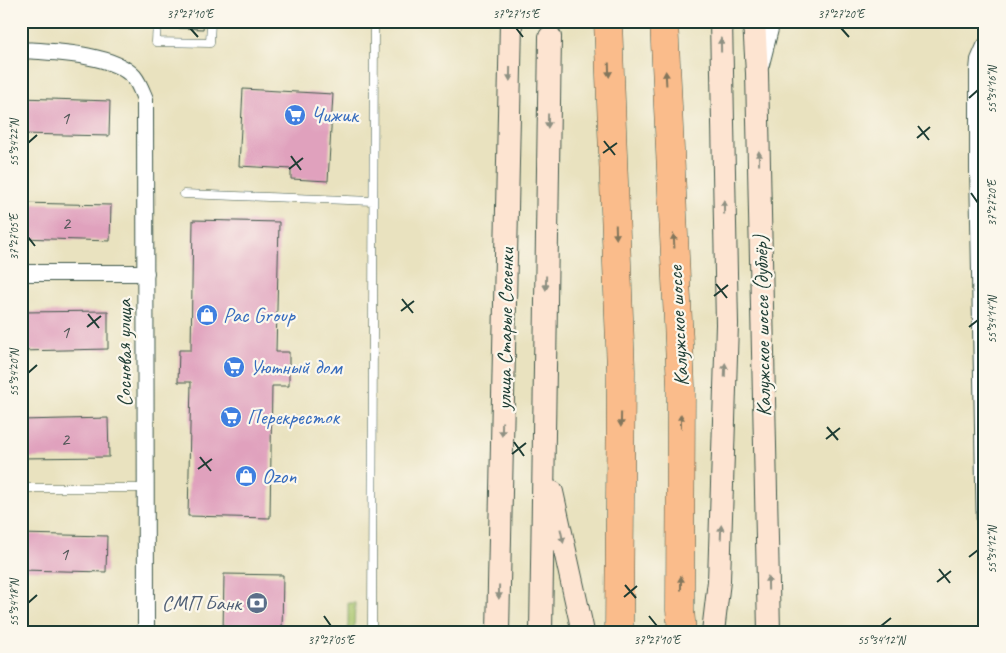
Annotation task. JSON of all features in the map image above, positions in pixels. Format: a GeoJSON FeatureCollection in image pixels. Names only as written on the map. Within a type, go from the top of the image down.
{"type":"FeatureCollection","features":[{"type":"Feature","properties":{"kind":"highway"},"geometry":{"type":"LineString","coordinates":[[608,21],[621,371],[619,632]]}},
{"type":"Feature","properties":{"kind":"highway","name":"Калужское шоссе"},"geometry":{"type":"LineString","coordinates":[[664,21],[681,386],[680,610],[682,632]]}},
{"type":"Feature","properties":{"kind":"main road"},"geometry":{"type":"LineString","coordinates":[[713,632],[720,581],[726,324],[721,21]]}},
{"type":"Feature","properties":{"kind":"main road","name":"Калужское шоссе (дублёр)"},"geometry":{"type":"LineString","coordinates":[[754,21],[757,74],[769,632]]}},
{"type":"Feature","properties":{"kind":"main road","name":"улица Старые Сосенки"},"geometry":{"type":"LineString","coordinates":[[498,632],[511,23]]}},
{"type":"Feature","properties":{"kind":"main road"},"geometry":{"type":"LineString","coordinates":[[541,632],[550,37]]}},
{"type":"Feature","properties":{"kind":"main road"},"geometry":{"type":"LineString","coordinates":[[544,454],[583,632]]}},
{"type":"Feature","properties":{"kind":"street"},"geometry":{"type":"LineString","coordinates":[[757,74],[770,21]]}},
{"type":"Feature","properties":{"kind":"street"},"geometry":{"type":"LineString","coordinates":[[985,46],[979,60],[978,71],[978,169],[985,533]]}},
{"type":"Feature","properties":{"kind":"street","name":"Сосновая улица"},"geometry":{"type":"LineString","coordinates":[[21,50],[56,52],[99,58],[118,66],[135,78],[144,99],[146,632]]}},
{"type":"Feature","properties":{"kind":"street"},"geometry":{"type":"LineString","coordinates":[[21,273],[146,273]]}},
{"type":"Feature","properties":{"kind":"lane"},"geometry":{"type":"LineString","coordinates":[[157,21],[156,42],[210,43],[211,21]]}},
{"type":"Feature","properties":{"kind":"lane"},"geometry":{"type":"LineString","coordinates":[[372,632],[374,21]]}},
{"type":"Feature","properties":{"kind":"lane"},"geometry":{"type":"LineString","coordinates":[[184,194],[373,201]]}},
{"type":"Feature","properties":{"kind":"lane"},"geometry":{"type":"LineString","coordinates":[[21,488],[145,488]]}},
{"type":"Feature","properties":{"kind":"green space"},"geometry":{"type":"Polygon","coordinates":[[[348,603],[355,603],[354,632],[348,632],[348,603]]]}},
{"type":"Feature","properties":{"kind":"building"},"geometry":{"type":"Polygon","coordinates":[[[179,21],[204,21],[203,29],[179,28],[179,21]]]}},
{"type":"Feature","properties":{"kind":"building"},"geometry":{"type":"Polygon","coordinates":[[[243,89],[333,94],[328,181],[291,179],[291,169],[239,166],[243,89]]]}},
{"type":"Feature","properties":{"kind":"building"},"geometry":{"type":"Polygon","coordinates":[[[21,98],[110,101],[109,136],[21,134],[21,98]]]}},
{"type":"Feature","properties":{"kind":"building"},"geometry":{"type":"Polygon","coordinates":[[[21,203],[111,205],[110,241],[21,238],[21,203]]]}},
{"type":"Feature","properties":{"kind":"building","name":"Уютный дом"},"geometry":{"type":"Polygon","coordinates":[[[193,220],[279,222],[276,352],[289,352],[289,386],[272,386],[270,518],[188,516],[191,382],[178,382],[179,350],[191,350],[193,220]]]}},
{"type":"Feature","properties":{"kind":"building"},"geometry":{"type":"Polygon","coordinates":[[[108,311],[108,349],[21,351],[21,312],[108,311]]]}},
{"type":"Feature","properties":{"kind":"building"},"geometry":{"type":"Polygon","coordinates":[[[108,418],[109,457],[21,458],[21,420],[108,418]]]}},
{"type":"Feature","properties":{"kind":"building"},"geometry":{"type":"Polygon","coordinates":[[[21,534],[107,536],[106,572],[21,570],[21,534]]]}},
{"type":"Feature","properties":{"kind":"building"},"geometry":{"type":"Polygon","coordinates":[[[224,574],[283,575],[282,632],[223,632],[224,574]]]}},
{"type":"Feature","properties":{"kind":"place","name":"Чижик"},"geometry":{"type":"Point","coordinates":[295,115]}},
{"type":"Feature","properties":{"kind":"place","name":"Pac Group"},"geometry":{"type":"Point","coordinates":[207,315]}},
{"type":"Feature","properties":{"kind":"place","name":"Уютный дом"},"geometry":{"type":"Point","coordinates":[234,367]}},
{"type":"Feature","properties":{"kind":"place","name":"Перекресток"},"geometry":{"type":"Point","coordinates":[231,417]}},
{"type":"Feature","properties":{"kind":"place","name":"Ozon"},"geometry":{"type":"Point","coordinates":[246,476]}},
{"type":"Feature","properties":{"kind":"place","name":"СМП Банк"},"geometry":{"type":"Point","coordinates":[257,603]}}]}
